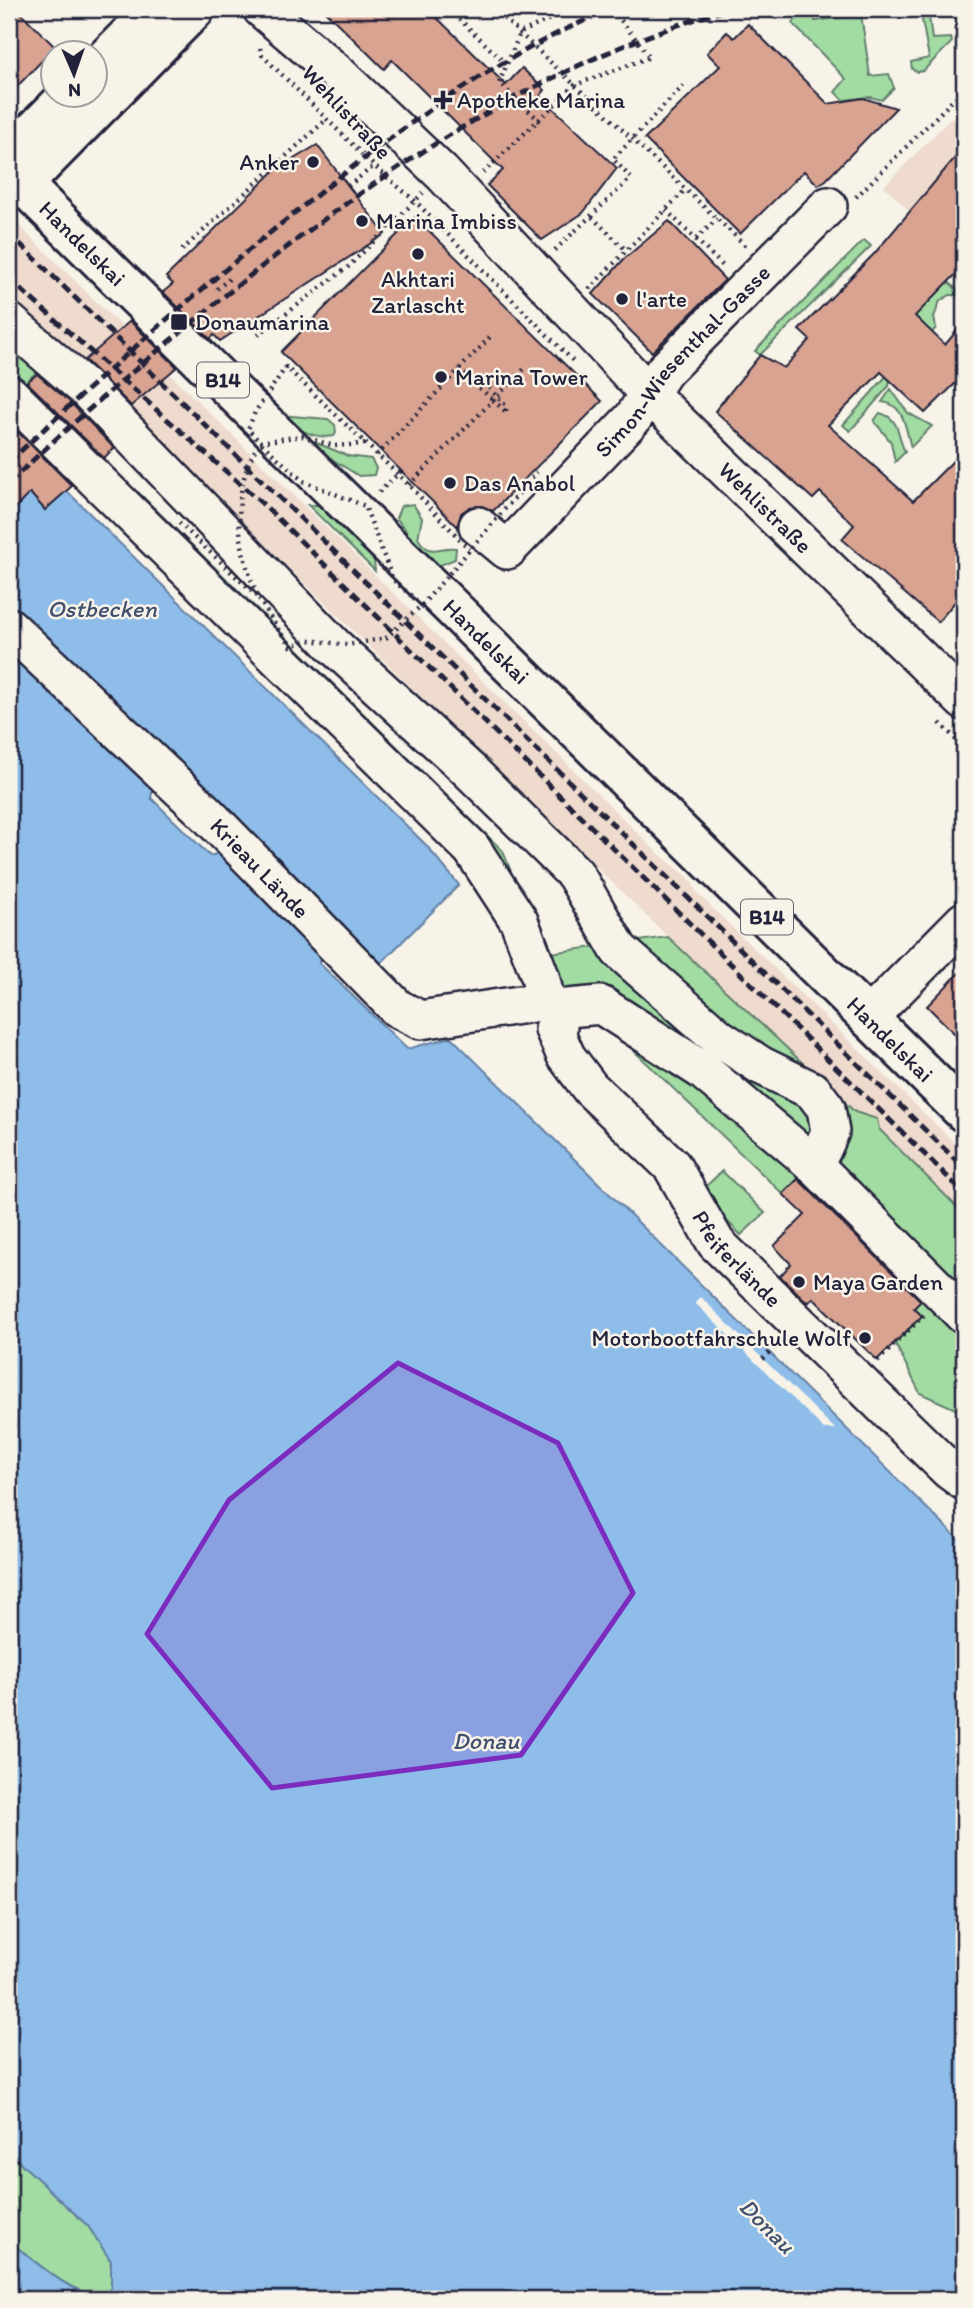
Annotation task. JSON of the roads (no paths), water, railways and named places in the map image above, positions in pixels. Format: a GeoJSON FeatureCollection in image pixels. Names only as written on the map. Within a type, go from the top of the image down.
{"type":"FeatureCollection","features":[{"type":"Feature","properties":{"kind":"main road"},"geometry":{"type":"LineString","coordinates":[[108,56],[155,9]]}},
{"type":"Feature","properties":{"kind":"main road"},"geometry":{"type":"LineString","coordinates":[[14,170],[195,9]]}},
{"type":"Feature","properties":{"kind":"main road"},"geometry":{"type":"LineString","coordinates":[[14,170],[60,108]]}},
{"type":"Feature","properties":{"kind":"main road","name":"Handelskai"},"geometry":{"type":"LineString","coordinates":[[14,170],[964,1112]]}},
{"type":"Feature","properties":{"kind":"street","name":"Wehlistraße"},"geometry":{"type":"LineString","coordinates":[[263,18],[337,73],[442,173],[566,313],[964,701]]}},
{"type":"Feature","properties":{"kind":"street","name":"Simon-Wiesenthal-Gasse"},"geometry":{"type":"LineString","coordinates":[[473,538],[507,550],[633,418],[664,371],[766,265],[828,206]]}},
{"type":"Feature","properties":{"kind":"street"},"geometry":{"type":"LineString","coordinates":[[9,322],[84,387],[334,646],[469,770],[575,874],[620,950],[719,1038],[760,1065],[813,1091],[826,1108],[830,1132],[822,1150],[811,1162]]}},
{"type":"Feature","properties":{"kind":"street","name":"Pfeiferlände"},"geometry":{"type":"LineString","coordinates":[[9,394],[472,849],[519,921],[551,1005],[558,1028],[554,1029],[566,1056],[590,1088],[672,1166],[716,1243],[948,1471],[964,1481]]}},
{"type":"Feature","properties":{"kind":"street","name":"Krieau Lände"},"geometry":{"type":"LineString","coordinates":[[9,627],[205,812],[397,1008],[420,1020],[551,1005],[601,1005],[702,1069],[811,1162],[964,1315]]}},
{"type":"Feature","properties":{"kind":"street"},"geometry":{"type":"LineString","coordinates":[[868,1018],[964,921]]}},
{"type":"Feature","properties":{"kind":"water","name":"Ostbecken"},"geometry":{"type":"Polygon","coordinates":[[[9,434],[426,845],[459,885],[380,964],[9,602],[9,434]]]}},
{"type":"Feature","properties":{"kind":"water","name":"Donau"},"geometry":{"type":"Polygon","coordinates":[[[9,640],[154,784],[151,798],[210,856],[224,851],[322,948],[319,963],[407,1049],[451,1037],[964,1545],[964,2299],[9,2299],[9,2241],[63,2282],[102,2298],[111,2288],[111,2261],[88,2226],[9,2152],[9,640]]]}},
{"type":"Feature","properties":{"kind":"railway"},"geometry":{"type":"LineString","coordinates":[[9,462],[183,305],[405,127],[526,50],[612,9]]}},
{"type":"Feature","properties":{"kind":"railway"},"geometry":{"type":"LineString","coordinates":[[9,483],[85,413],[217,302],[335,211],[396,169],[458,130],[588,61],[657,33],[728,9]]}},
{"type":"Feature","properties":{"kind":"railway"},"geometry":{"type":"LineString","coordinates":[[9,233],[964,1168]]}},
{"type":"Feature","properties":{"kind":"railway"},"geometry":{"type":"LineString","coordinates":[[9,279],[265,506],[964,1193]]}},
{"type":"Feature","properties":{"kind":"place","name":"Apotheke Marina"},"geometry":{"type":"Point","coordinates":[443,100]}},
{"type":"Feature","properties":{"kind":"place","name":"Anker"},"geometry":{"type":"Point","coordinates":[313,162]}},
{"type":"Feature","properties":{"kind":"place","name":"Marina Imbiss"},"geometry":{"type":"Point","coordinates":[362,221]}},
{"type":"Feature","properties":{"kind":"place","name":"Akhtari Zarlascht"},"geometry":{"type":"Point","coordinates":[418,254]}},
{"type":"Feature","properties":{"kind":"place","name":"l'arte"},"geometry":{"type":"Point","coordinates":[622,299]}},
{"type":"Feature","properties":{"kind":"place","name":"Donaumarina"},"geometry":{"type":"Point","coordinates":[179,322]}},
{"type":"Feature","properties":{"kind":"place","name":"Marina Tower"},"geometry":{"type":"Point","coordinates":[441,377]}},
{"type":"Feature","properties":{"kind":"place","name":"Das Anabol"},"geometry":{"type":"Point","coordinates":[450,483]}},
{"type":"Feature","properties":{"kind":"place","name":"Maya Garden"},"geometry":{"type":"Point","coordinates":[799,1282]}},
{"type":"Feature","properties":{"kind":"place","name":"Motorbootfahrschule Wolf"},"geometry":{"type":"Point","coordinates":[865,1338]}}]}
